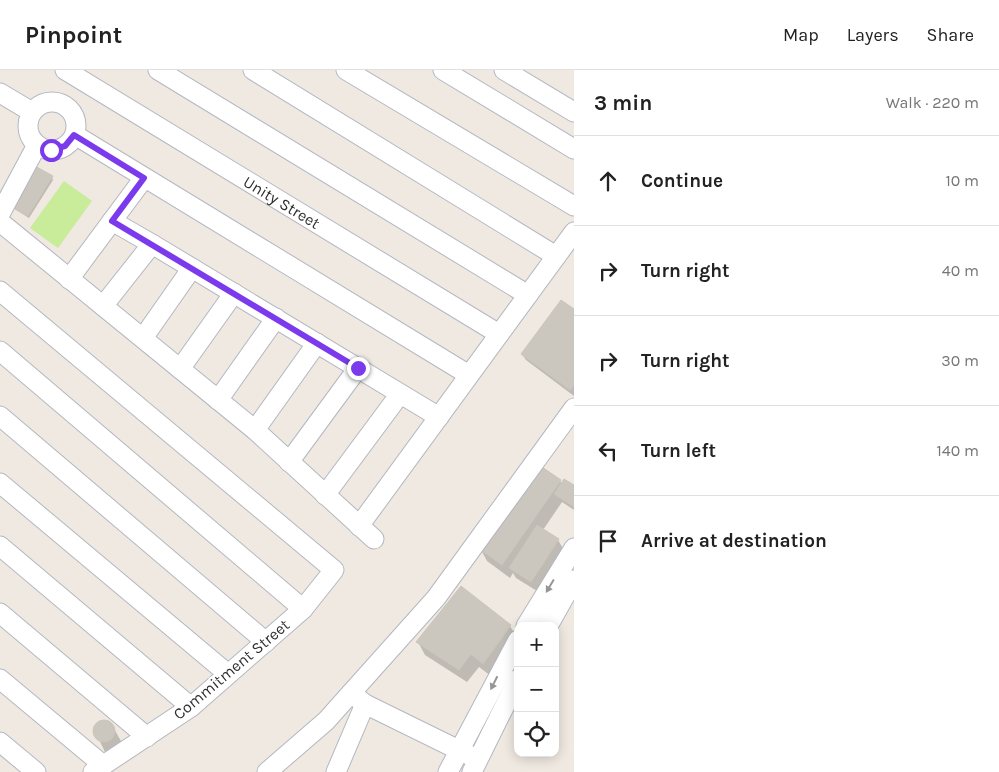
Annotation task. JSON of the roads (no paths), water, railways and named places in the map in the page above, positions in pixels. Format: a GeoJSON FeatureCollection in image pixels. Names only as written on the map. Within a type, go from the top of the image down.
{"type":"FeatureCollection","features":[{"type":"Feature","properties":{"kind":"street"},"geometry":{"type":"LineString","coordinates":[[158,70],[528,295]]}},
{"type":"Feature","properties":{"kind":"street"},"geometry":{"type":"LineString","coordinates":[[253,70],[556,256]]}},
{"type":"Feature","properties":{"kind":"street"},"geometry":{"type":"LineString","coordinates":[[346,70],[574,206]]}},
{"type":"Feature","properties":{"kind":"street"},"geometry":{"type":"LineString","coordinates":[[444,70],[574,149]]}},
{"type":"Feature","properties":{"kind":"street"},"geometry":{"type":"LineString","coordinates":[[504,70],[574,112]]}},
{"type":"Feature","properties":{"kind":"street"},"geometry":{"type":"LineString","coordinates":[[64,105],[77,73]]}},
{"type":"Feature","properties":{"kind":"street","name":"Unity Street"},"geometry":{"type":"LineString","coordinates":[[77,73],[499,334]]}},
{"type":"Feature","properties":{"kind":"street"},"geometry":{"type":"LineString","coordinates":[[2,100],[32,112]]}},
{"type":"Feature","properties":{"kind":"street"},"geometry":{"type":"LineString","coordinates":[[47,102],[59,102],[64,105],[74,115],[76,121],[74,135],[65,146],[58,149],[51,150],[37,145],[32,140],[28,126],[32,112],[41,104],[47,102]]}},
{"type":"Feature","properties":{"kind":"street"},"geometry":{"type":"LineString","coordinates":[[74,135],[469,376]]}},
{"type":"Feature","properties":{"kind":"street"},"geometry":{"type":"LineString","coordinates":[[0,214],[37,145]]}},
{"type":"Feature","properties":{"kind":"street"},"geometry":{"type":"LineString","coordinates":[[69,279],[144,178]]}},
{"type":"Feature","properties":{"kind":"street"},"geometry":{"type":"LineString","coordinates":[[112,221],[439,417]]}},
{"type":"Feature","properties":{"kind":"street"},"geometry":{"type":"LineString","coordinates":[[0,222],[255,430],[374,539]]}},
{"type":"Feature","properties":{"kind":"street"},"geometry":{"type":"LineString","coordinates":[[359,526],[574,232]]}},
{"type":"Feature","properties":{"kind":"street"},"geometry":{"type":"LineString","coordinates":[[103,306],[152,244]]}},
{"type":"Feature","properties":{"kind":"street"},"geometry":{"type":"LineString","coordinates":[[143,338],[192,268]]}},
{"type":"Feature","properties":{"kind":"street","name":"Commitment Street"},"geometry":{"type":"LineString","coordinates":[[0,291],[334,570],[303,608],[192,707],[98,768]]}},
{"type":"Feature","properties":{"kind":"street"},"geometry":{"type":"LineString","coordinates":[[180,369],[234,293]]}},
{"type":"Feature","properties":{"kind":"street"},"geometry":{"type":"LineString","coordinates":[[218,400],[276,318]]}},
{"type":"Feature","properties":{"kind":"street"},"geometry":{"type":"LineString","coordinates":[[255,430],[317,343]]}},
{"type":"Feature","properties":{"kind":"street"},"geometry":{"type":"LineString","coordinates":[[0,351],[303,608]]}},
{"type":"Feature","properties":{"kind":"street"},"geometry":{"type":"LineString","coordinates":[[289,462],[358,368]]}},
{"type":"Feature","properties":{"kind":"street"},"geometry":{"type":"LineString","coordinates":[[325,495],[400,394]]}},
{"type":"Feature","properties":{"kind":"street"},"geometry":{"type":"LineString","coordinates":[[267,772],[326,721],[358,699],[436,598],[574,408]]}},
{"type":"Feature","properties":{"kind":"street"},"geometry":{"type":"LineString","coordinates":[[0,416],[266,642]]}},
{"type":"Feature","properties":{"kind":"street"},"geometry":{"type":"LineString","coordinates":[[0,483],[228,674]]}},
{"type":"Feature","properties":{"kind":"street"},"geometry":{"type":"LineString","coordinates":[[0,546],[192,707]]}},
{"type":"Feature","properties":{"kind":"street"},"geometry":{"type":"LineString","coordinates":[[528,622],[574,548]]}},
{"type":"Feature","properties":{"kind":"street"},"geometry":{"type":"LineString","coordinates":[[550,622],[574,580]]}},
{"type":"Feature","properties":{"kind":"street"},"geometry":{"type":"LineString","coordinates":[[0,613],[147,737]]}},
{"type":"Feature","properties":{"kind":"street"},"geometry":{"type":"LineString","coordinates":[[448,772],[514,648]]}},
{"type":"Feature","properties":{"kind":"street"},"geometry":{"type":"LineString","coordinates":[[0,679],[98,768]]}},
{"type":"Feature","properties":{"kind":"street"},"geometry":{"type":"LineString","coordinates":[[358,699],[459,751],[474,766],[514,687]]}},
{"type":"Feature","properties":{"kind":"street"},"geometry":{"type":"LineString","coordinates":[[336,772],[358,699]]}},
{"type":"Feature","properties":{"kind":"street"},"geometry":{"type":"LineString","coordinates":[[0,742],[36,772]]}}]}
